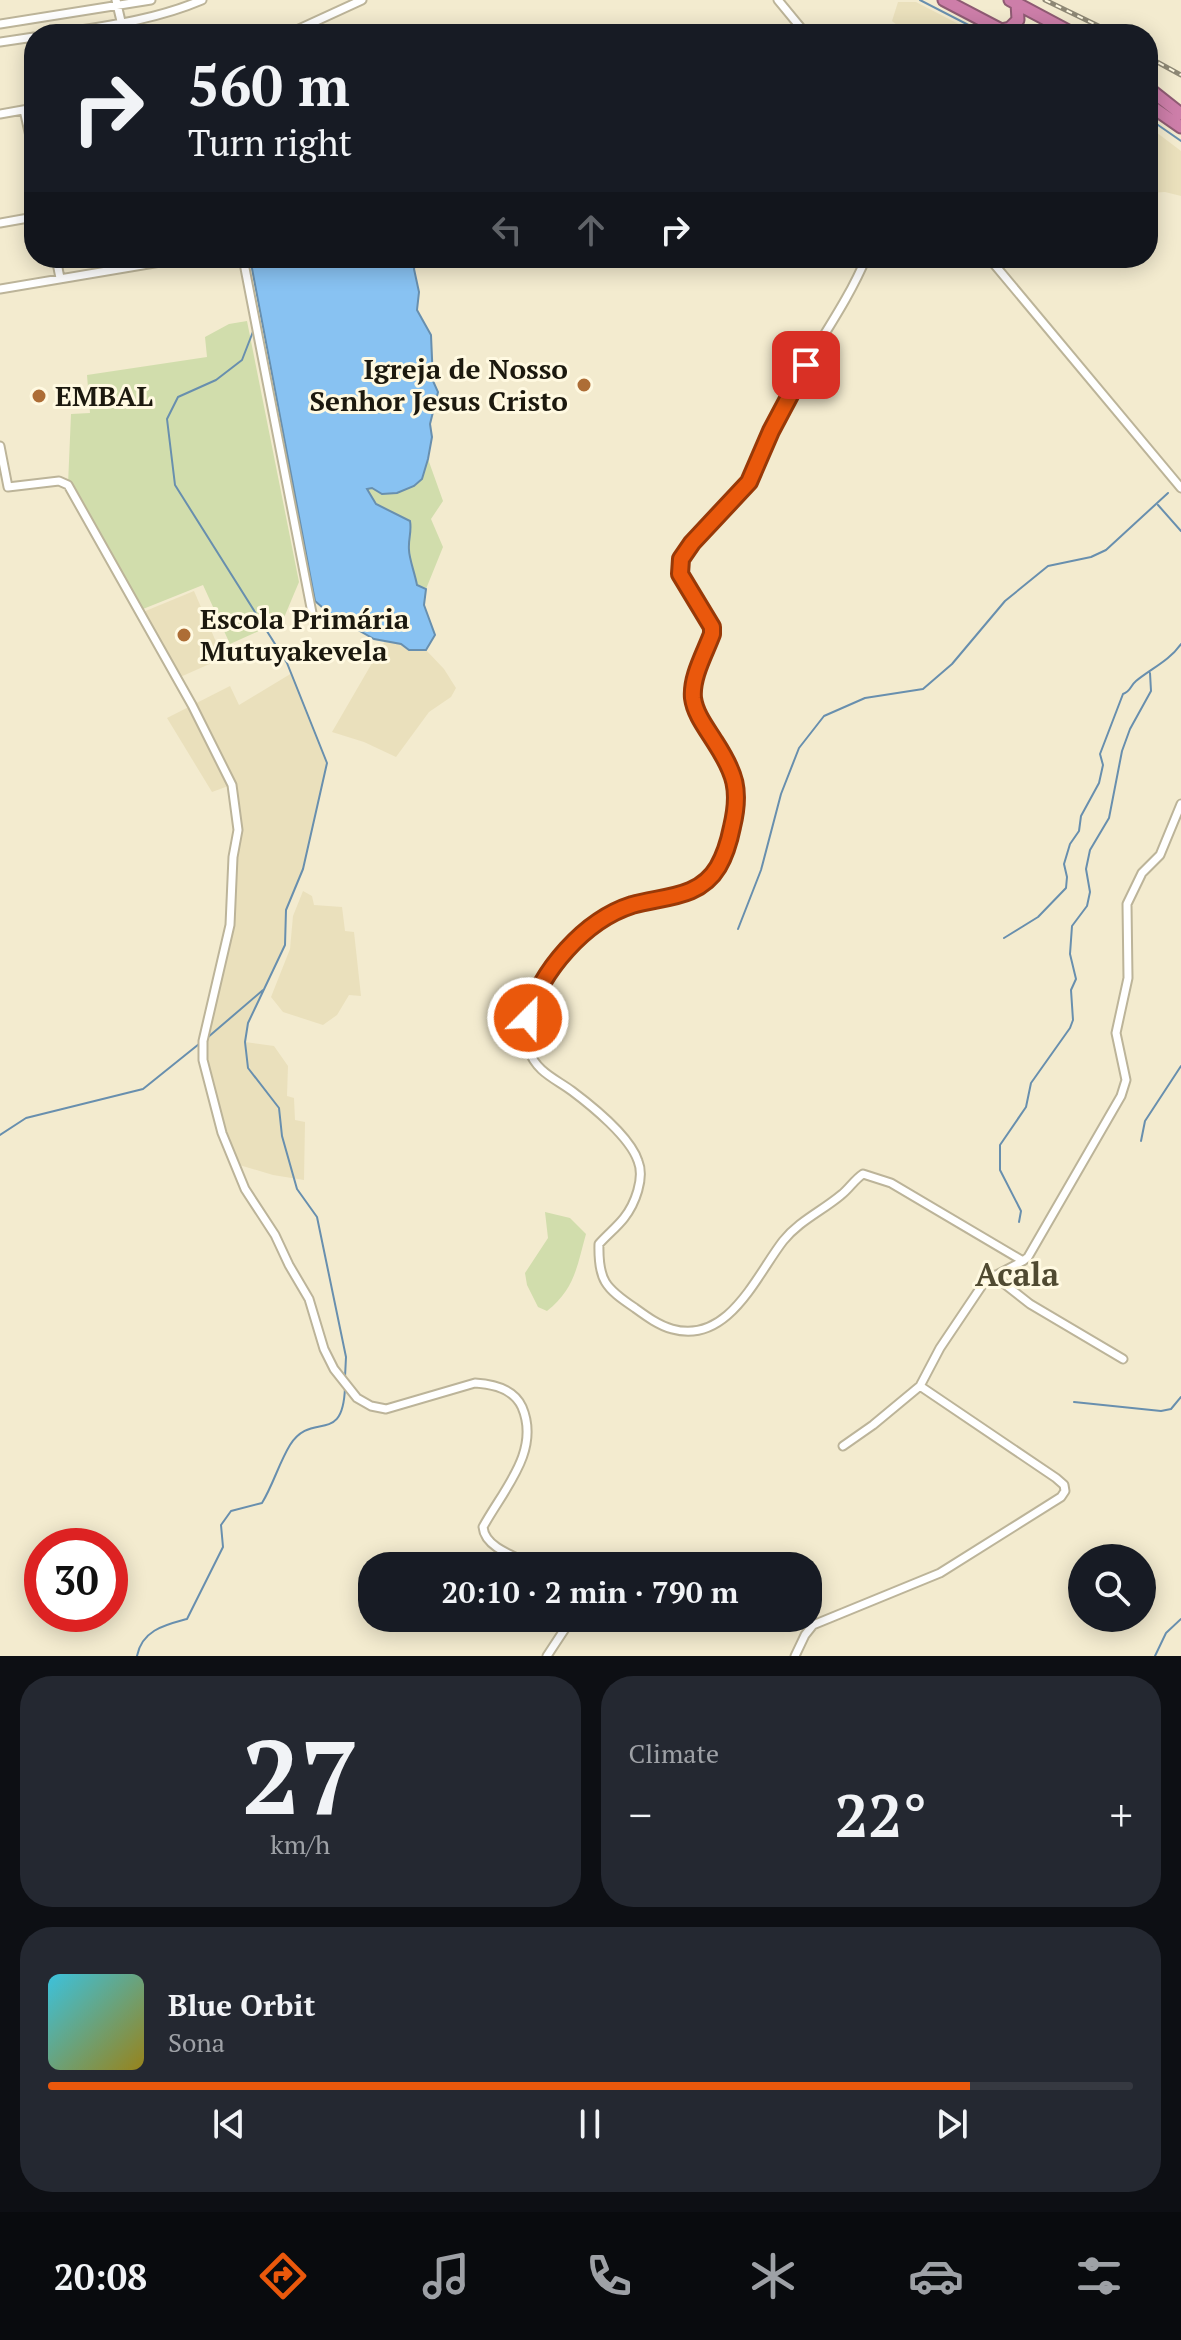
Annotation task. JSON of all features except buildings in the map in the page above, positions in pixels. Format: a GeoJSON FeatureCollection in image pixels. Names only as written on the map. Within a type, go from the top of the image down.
{"type":"FeatureCollection","features":[{"type":"Feature","properties":{"kind":"highway"},"geometry":{"type":"LineString","coordinates":[[944,0],[990,24]]}},
{"type":"Feature","properties":{"kind":"highway"},"geometry":{"type":"LineString","coordinates":[[1014,2],[1018,20],[1014,24]]}},
{"type":"Feature","properties":{"kind":"highway"},"geometry":{"type":"LineString","coordinates":[[1014,2],[1055,24]]}},
{"type":"Feature","properties":{"kind":"highway"},"geometry":{"type":"LineString","coordinates":[[1158,96],[1181,114]]}},
{"type":"Feature","properties":{"kind":"highway"},"geometry":{"type":"LineString","coordinates":[[1158,111],[1181,127]]}},
{"type":"Feature","properties":{"kind":"street"},"geometry":{"type":"LineString","coordinates":[[0,24],[151,0]]}},
{"type":"Feature","properties":{"kind":"street"},"geometry":{"type":"LineString","coordinates":[[117,4],[122,24],[202,0]]}},
{"type":"Feature","properties":{"kind":"street"},"geometry":{"type":"LineString","coordinates":[[310,24],[362,0]]}},
{"type":"Feature","properties":{"kind":"street"},"geometry":{"type":"LineString","coordinates":[[778,0],[798,24]]}},
{"type":"Feature","properties":{"kind":"street"},"geometry":{"type":"LineString","coordinates":[[0,42],[24,38]]}},
{"type":"Feature","properties":{"kind":"street"},"geometry":{"type":"LineString","coordinates":[[0,114],[24,110]]}},
{"type":"Feature","properties":{"kind":"street"},"geometry":{"type":"LineString","coordinates":[[0,223],[24,219]]}},
{"type":"Feature","properties":{"kind":"street"},"geometry":{"type":"LineString","coordinates":[[58,268],[60,278]]}},
{"type":"Feature","properties":{"kind":"street"},"geometry":{"type":"LineString","coordinates":[[0,289],[122,268]]}},
{"type":"Feature","properties":{"kind":"street"},"geometry":{"type":"LineString","coordinates":[[245,268],[313,618]]}},
{"type":"Feature","properties":{"kind":"street"},"geometry":{"type":"LineString","coordinates":[[861,268],[791,390],[749,482],[692,543],[679,566],[680,574],[712,627],[693,696],[699,715],[729,764],[737,788],[737,804],[727,850],[714,873],[698,888],[613,913],[601,918],[583,933],[551,971],[533,999],[528,1018],[529,1051],[541,1071],[569,1088],[613,1127],[630,1146],[639,1163],[638,1189],[625,1217],[599,1244],[598,1268],[611,1292],[669,1329],[695,1332],[725,1317],[754,1285],[785,1238],[807,1218],[844,1193],[863,1174],[891,1183],[1023,1261]]}},
{"type":"Feature","properties":{"kind":"street"},"geometry":{"type":"LineString","coordinates":[[997,268],[1181,488]]}},
{"type":"Feature","properties":{"kind":"street"},"geometry":{"type":"LineString","coordinates":[[0,446],[8,487],[59,481],[68,485],[192,705],[232,785],[238,830],[233,857],[230,925],[204,1034],[203,1051],[222,1133],[245,1189],[275,1235],[309,1299],[324,1349],[334,1369],[357,1398],[371,1406],[386,1409],[475,1383],[489,1383],[503,1388],[519,1401],[527,1420],[526,1447],[507,1488],[483,1527],[486,1540],[507,1552]]}},
{"type":"Feature","properties":{"kind":"street"},"geometry":{"type":"LineString","coordinates":[[843,1446],[920,1386],[948,1335],[985,1281],[1023,1261],[1121,1096],[1126,1080],[1116,1033],[1128,978],[1127,904],[1142,873],[1160,855],[1181,804]]}},
{"type":"Feature","properties":{"kind":"street"},"geometry":{"type":"LineString","coordinates":[[993,1275],[1030,1304],[1123,1359]]}},
{"type":"Feature","properties":{"kind":"street"},"geometry":{"type":"LineString","coordinates":[[795,1656],[813,1625],[940,1573],[1061,1497],[1065,1491],[1064,1485],[1056,1478],[920,1386]]}},
{"type":"Feature","properties":{"kind":"street"},"geometry":{"type":"LineString","coordinates":[[547,1656],[565,1632]]}},
{"type":"Feature","properties":{"kind":"shaded area"},"geometry":{"type":"Polygon","coordinates":[[[898,2],[916,2],[959,24],[896,24],[892,21],[898,2]]]}},
{"type":"Feature","properties":{"kind":"shaded area"},"geometry":{"type":"Polygon","coordinates":[[[1158,134],[1181,151],[1181,196],[1158,192],[1158,134]]]}},
{"type":"Feature","properties":{"kind":"shaded area","name":"Escola Primária Mutuyakevela"},"geometry":{"type":"Polygon","coordinates":[[[194,591],[223,658],[178,678],[143,612],[194,591]]]}},
{"type":"Feature","properties":{"kind":"shaded area"},"geometry":{"type":"Polygon","coordinates":[[[386,639],[409,650],[426,650],[456,688],[451,697],[429,712],[396,757],[332,732],[386,639]]]}},
{"type":"Feature","properties":{"kind":"shaded area"},"geometry":{"type":"Polygon","coordinates":[[[292,673],[327,763],[303,869],[286,910],[285,945],[248,1023],[245,1042],[274,1046],[288,1066],[287,1096],[294,1098],[295,1120],[305,1122],[304,1180],[236,1164],[215,1101],[203,1041],[227,946],[238,830],[231,785],[212,792],[167,718],[230,686],[239,705],[292,673]]]}},
{"type":"Feature","properties":{"kind":"shaded area"},"geometry":{"type":"Polygon","coordinates":[[[303,891],[312,896],[314,905],[342,907],[345,931],[354,932],[361,996],[349,995],[337,1015],[323,1025],[283,1012],[271,997],[290,949],[293,916],[303,891]]]}},
{"type":"Feature","properties":{"kind":"green space"},"geometry":{"type":"Polygon","coordinates":[[[247,321],[299,582],[283,620],[230,644],[203,585],[138,611],[68,485],[71,414],[90,413],[87,375],[207,357],[205,337],[229,324],[247,321]]]}},
{"type":"Feature","properties":{"kind":"green space"},"geometry":{"type":"Polygon","coordinates":[[[428,459],[443,501],[431,519],[443,547],[426,589],[417,585],[411,562],[410,522],[376,504],[366,489],[391,493],[403,489],[422,478],[428,459]]]}},
{"type":"Feature","properties":{"kind":"green space"},"geometry":{"type":"Polygon","coordinates":[[[545,1212],[570,1218],[586,1234],[569,1285],[547,1311],[538,1307],[527,1285],[525,1273],[548,1238],[545,1212]]]}},
{"type":"Feature","properties":{"kind":"water"},"geometry":{"type":"Polygon","coordinates":[[[252,268],[414,268],[419,292],[417,310],[431,335],[433,381],[438,392],[430,424],[432,437],[428,459],[422,479],[414,486],[397,493],[382,494],[372,488],[367,489],[376,504],[410,521],[410,557],[417,585],[426,589],[424,605],[435,635],[426,650],[409,650],[401,644],[374,639],[330,614],[315,601],[252,268]]]}},
{"type":"Feature","properties":{"kind":"waterway"},"geometry":{"type":"LineString","coordinates":[[920,0],[967,24]]}},
{"type":"Feature","properties":{"kind":"waterway"},"geometry":{"type":"LineString","coordinates":[[1158,125],[1181,141]]}},
{"type":"Feature","properties":{"kind":"waterway"},"geometry":{"type":"LineString","coordinates":[[254,329],[242,360],[216,380],[178,397],[167,419],[175,485],[287,663],[327,763],[303,869],[286,910],[285,945],[248,1023],[245,1042],[248,1068],[279,1108],[282,1136],[297,1189],[317,1217],[346,1357],[345,1377]]}},
{"type":"Feature","properties":{"kind":"waterway"},"geometry":{"type":"LineString","coordinates":[[738,929],[761,870],[781,794],[799,748],[824,716],[865,698],[923,689],[952,664],[1005,601],[1048,566],[1091,557],[1106,550],[1168,493]]}},
{"type":"Feature","properties":{"kind":"waterway"},"geometry":{"type":"LineString","coordinates":[[1158,505],[1181,531]]}},
{"type":"Feature","properties":{"kind":"waterway"},"geometry":{"type":"LineString","coordinates":[[1004,938],[1038,917],[1066,888],[1064,864],[1070,844],[1079,831],[1081,816],[1099,783],[1103,765],[1100,754],[1123,694],[1181,644]]}},
{"type":"Feature","properties":{"kind":"waterway"},"geometry":{"type":"LineString","coordinates":[[1019,1222],[1021,1211],[1000,1170],[1000,1145],[1026,1107],[1031,1083],[1073,1020],[1071,990],[1076,979],[1070,954],[1072,926],[1087,906],[1090,892],[1086,869],[1090,850],[1109,818],[1122,751],[1151,691],[1150,673]]}},
{"type":"Feature","properties":{"kind":"waterway"},"geometry":{"type":"LineString","coordinates":[[207,1038],[263,990]]}},
{"type":"Feature","properties":{"kind":"waterway"},"geometry":{"type":"LineString","coordinates":[[0,1135],[26,1118],[143,1089],[199,1044]]}},
{"type":"Feature","properties":{"kind":"waterway"},"geometry":{"type":"LineString","coordinates":[[1141,1141],[1145,1121],[1181,1066]]}},
{"type":"Feature","properties":{"kind":"waterway"},"geometry":{"type":"LineString","coordinates":[[137,1656],[149,1634],[187,1619],[223,1547],[221,1525],[231,1511],[262,1503],[290,1445],[299,1435],[333,1422],[339,1416],[345,1387]]}},
{"type":"Feature","properties":{"kind":"waterway"},"geometry":{"type":"LineString","coordinates":[[1074,1402],[1161,1411],[1171,1409],[1181,1397]]}},
{"type":"Feature","properties":{"kind":"waterway"},"geometry":{"type":"LineString","coordinates":[[1155,1656],[1166,1633],[1181,1619]]}},
{"type":"Feature","properties":{"kind":"railway"},"geometry":{"type":"LineString","coordinates":[[1045,0],[1094,24]]}},
{"type":"Feature","properties":{"kind":"railway"},"geometry":{"type":"LineString","coordinates":[[1158,62],[1181,75]]}},
{"type":"Feature","properties":{"kind":"place","name":"Igreja de Nosso Senhor Jesus Cristo"},"geometry":{"type":"Point","coordinates":[584,385]}},
{"type":"Feature","properties":{"kind":"place","name":"EMBAL"},"geometry":{"type":"Point","coordinates":[39,396]}},
{"type":"Feature","properties":{"kind":"place","name":"Escola Primária Mutuyakevela"},"geometry":{"type":"Point","coordinates":[184,635]}},
{"type":"Feature","properties":{"kind":"district","name":"Acala"},"geometry":{"type":"Point","coordinates":[1017,1275]}},
{"type":"Feature","properties":{"kind":"route"},"geometry":{"type":"LineString","coordinates":[[528,1018],[533,999],[543,982],[583,933],[601,918],[613,913],[698,888],[714,873],[727,850],[737,804],[737,788],[729,764],[699,715],[693,696],[712,627],[680,574],[679,566],[692,543],[749,482],[771,431],[806,365]]}}]}
